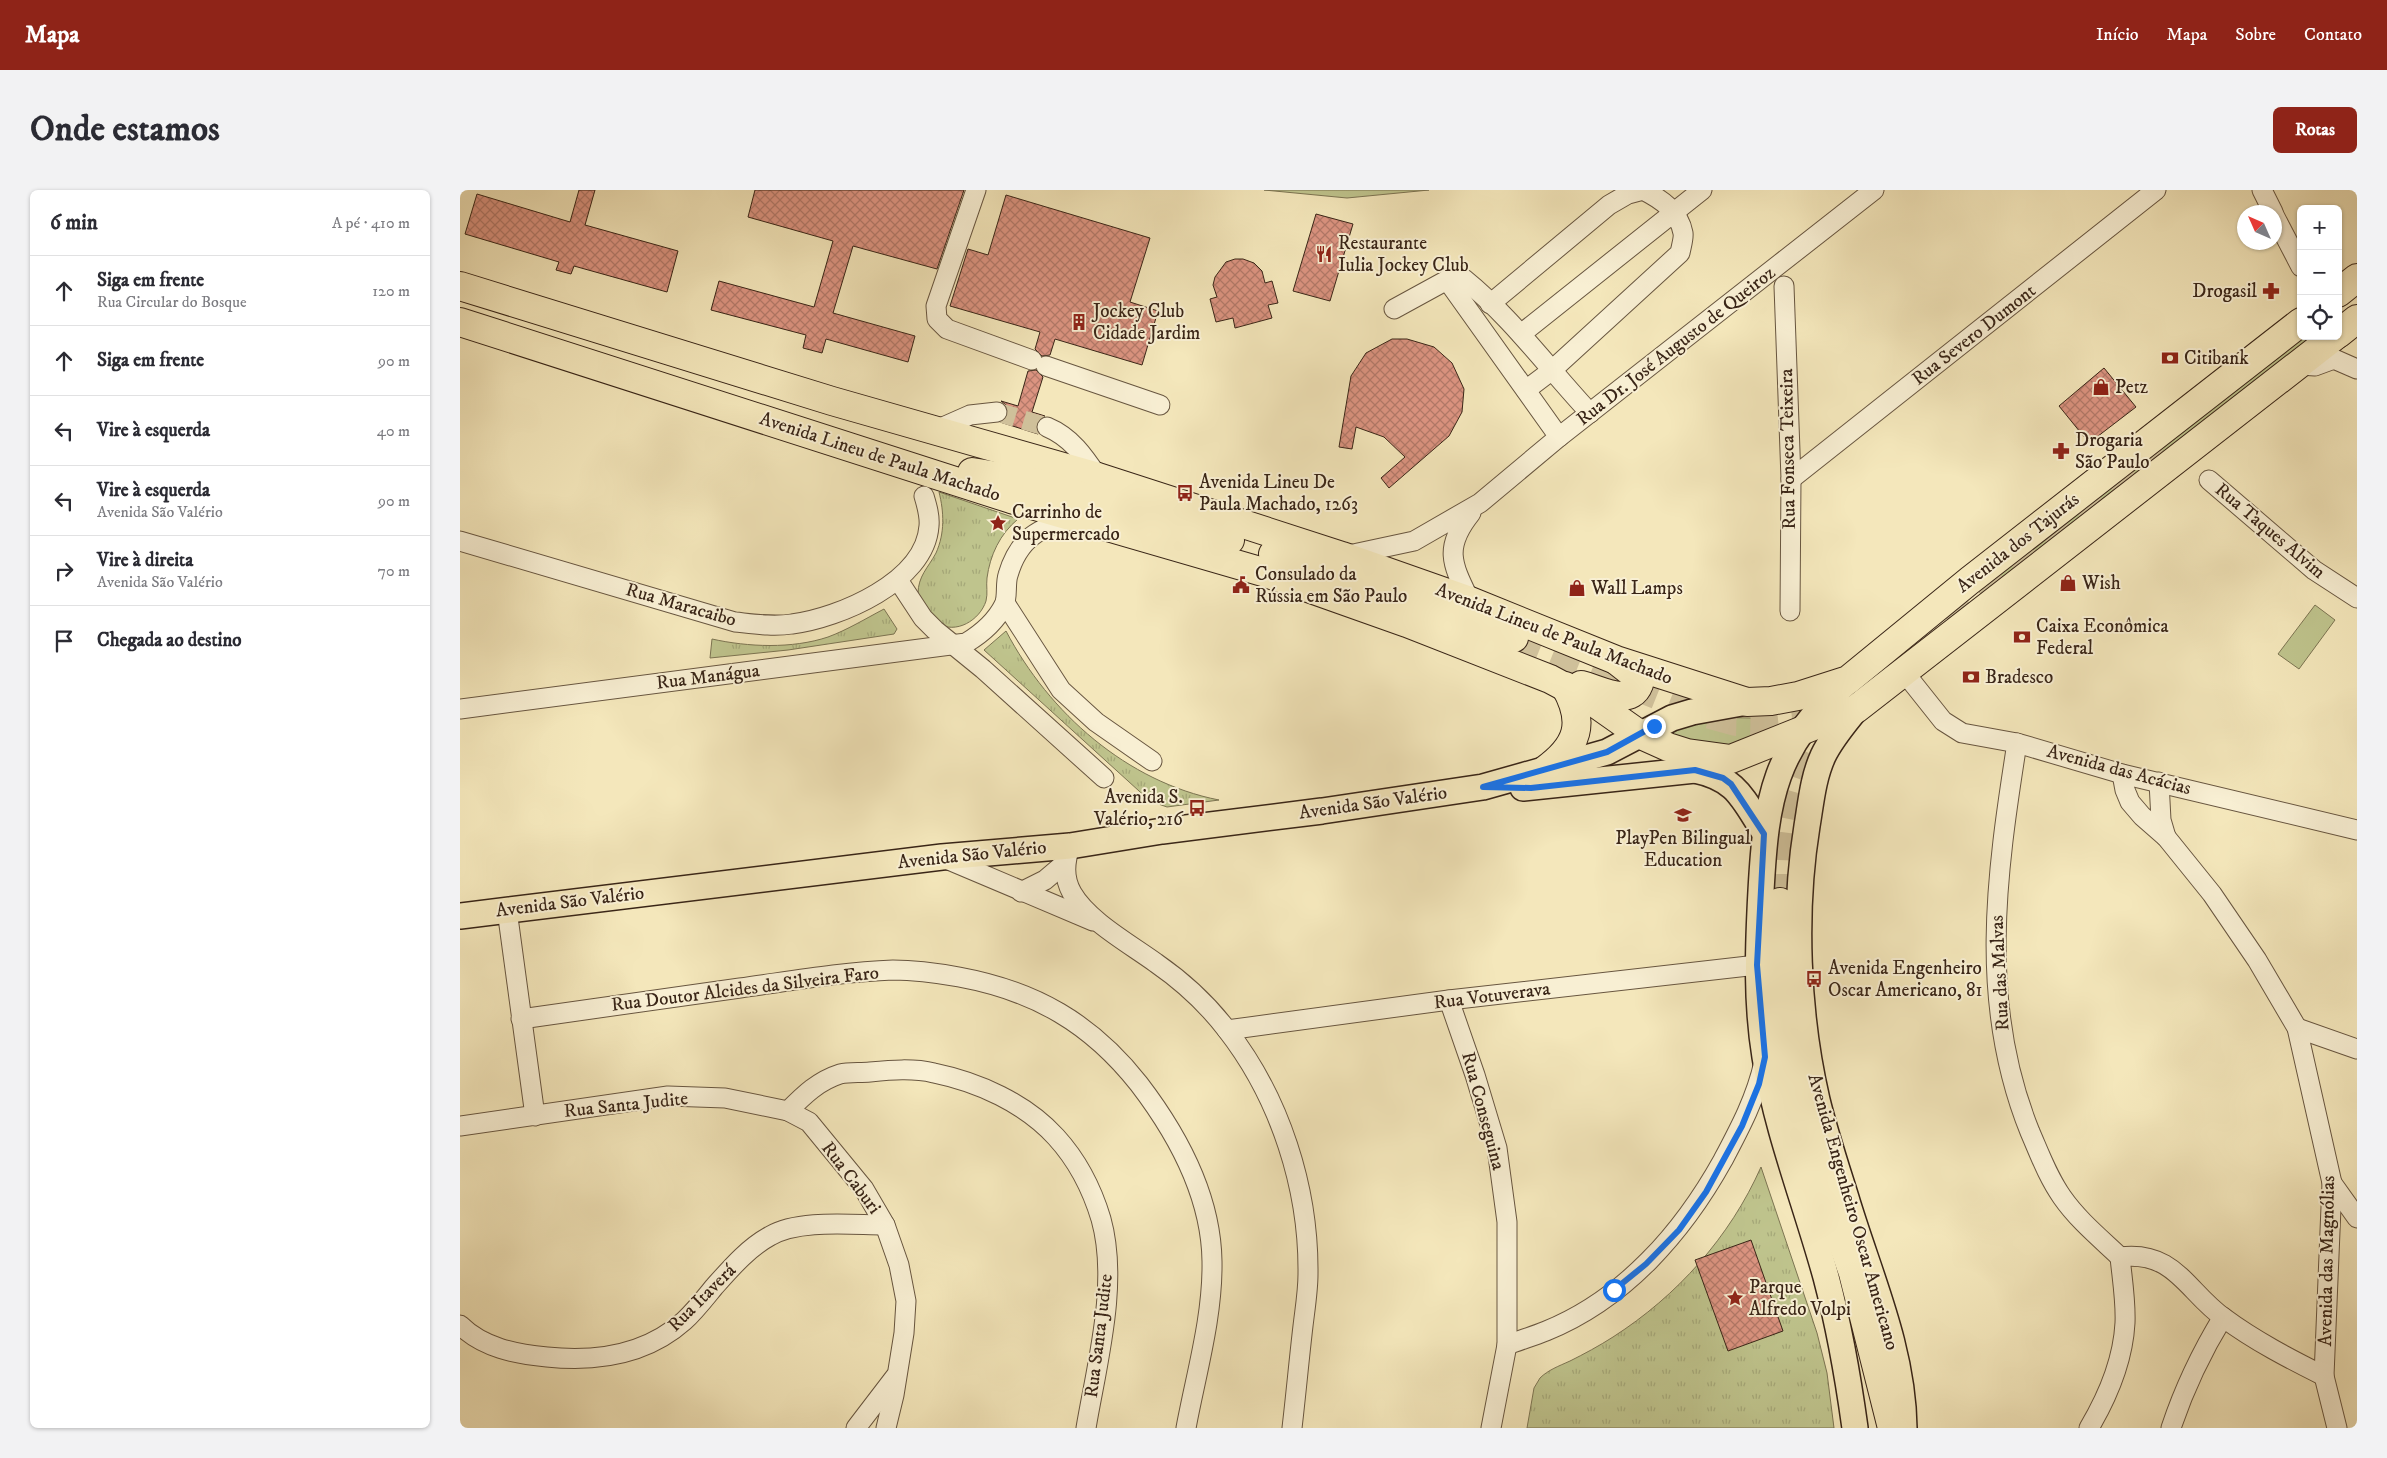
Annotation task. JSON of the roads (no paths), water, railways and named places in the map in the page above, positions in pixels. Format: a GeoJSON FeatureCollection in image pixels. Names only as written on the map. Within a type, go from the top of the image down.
{"type":"FeatureCollection","features":[{"type":"Feature","properties":{"kind":"highway"},"geometry":{"type":"LineString","coordinates":[[2342,290],[2357,278]]}},
{"type":"Feature","properties":{"kind":"highway","name":"Avenida Lineu de Paula Machado"},"geometry":{"type":"LineString","coordinates":[[460,286],[832,401],[1098,477],[1342,556],[1470,601],[1616,660],[1747,702],[1771,702],[1798,696],[1848,680]]}},
{"type":"Feature","properties":{"kind":"highway"},"geometry":{"type":"LineString","coordinates":[[2342,331],[2357,319]]}},
{"type":"Feature","properties":{"kind":"highway","name":"Avenida Lineu de Paula Machado"},"geometry":{"type":"LineString","coordinates":[[460,322],[870,454],[1263,572],[1407,623],[1558,682],[1639,734],[1687,754],[1731,758],[1806,724],[1856,710]]}},
{"type":"Feature","properties":{"kind":"highway","name":"Avenida dos Tajurás"},"geometry":{"type":"LineString","coordinates":[[1848,680],[1969,581],[2297,325]]}},
{"type":"Feature","properties":{"kind":"highway","name":"Avenida dos Tajurás"},"geometry":{"type":"LineString","coordinates":[[1856,710],[2330,340]]}},
{"type":"Feature","properties":{"kind":"highway"},"geometry":{"type":"LineString","coordinates":[[940,432],[1032,482]]}},
{"type":"Feature","properties":{"kind":"highway"},"geometry":{"type":"LineString","coordinates":[[870,454],[1032,482],[1223,537],[1514,638]]}},
{"type":"Feature","properties":{"kind":"highway"},"geometry":{"type":"LineString","coordinates":[[1558,682],[1572,682],[1613,695],[1624,696],[1632,694],[1639,684],[1637,679],[1616,660]]}},
{"type":"Feature","properties":{"kind":"highway"},"geometry":{"type":"LineString","coordinates":[[1545,770],[1567,751],[1576,732],[1574,707],[1558,682]]}},
{"type":"Feature","properties":{"kind":"highway"},"geometry":{"type":"LineString","coordinates":[[1780,902],[1778,957],[1786,1062],[1804,1131],[1852,1273],[1894,1424]]}},
{"type":"Feature","properties":{"kind":"main road","name":"Avenida dos Tajurás"},"geometry":{"type":"LineString","coordinates":[[1806,724],[1848,680]]}},
{"type":"Feature","properties":{"kind":"main road","name":"Avenida São Valério"},"geometry":{"type":"LineString","coordinates":[[460,916],[942,857],[1068,854],[1162,831],[1322,811],[1483,787],[1607,752],[1672,718],[1692,712],[1747,702]]}},
{"type":"Feature","properties":{"kind":"main road","name":"Avenida Engenheiro Oscar Americano"},"geometry":{"type":"LineString","coordinates":[[1856,710],[1831,741],[1819,768],[1812,794],[1801,859],[1799,940],[1804,1013],[1817,1101],[1846,1201],[1887,1322],[1899,1371],[1894,1424]]}},
{"type":"Feature","properties":{"kind":"main road"},"geometry":{"type":"LineString","coordinates":[[1806,724],[1783,764],[1775,786],[1764,834],[1757,965],[1765,1057],[1778,1118],[1826,1278],[1840,1339],[1855,1428]]}},
{"type":"Feature","properties":{"kind":"main road","name":"Avenida São Valério"},"geometry":{"type":"LineString","coordinates":[[1483,787],[1531,788],[1695,770],[1731,758]]}},
{"type":"Feature","properties":{"kind":"main road"},"geometry":{"type":"LineString","coordinates":[[1695,770],[1723,778],[1731,784],[1764,834]]}},
{"type":"Feature","properties":{"kind":"main road"},"geometry":{"type":"LineString","coordinates":[[1775,786],[1787,778],[1796,778],[1807,783],[1812,794]]}},
{"type":"Feature","properties":{"kind":"street"},"geometry":{"type":"LineString","coordinates":[[976,190],[936,306],[937,319],[947,329],[1160,405]]}},
{"type":"Feature","properties":{"kind":"street"},"geometry":{"type":"LineString","coordinates":[[1490,304],[1609,205],[1628,194],[1643,190],[1662,200],[1674,212],[1684,234],[1680,253],[1551,371],[1526,390]]}},
{"type":"Feature","properties":{"kind":"street"},"geometry":{"type":"LineString","coordinates":[[1521,334],[1702,190]]}},
{"type":"Feature","properties":{"kind":"street","name":"Rua Dr. José Augusto de Queiroz"},"geometry":{"type":"LineString","coordinates":[[1480,503],[1559,437],[1874,190]]}},
{"type":"Feature","properties":{"kind":"street","name":"Rua Severo Dumont"},"geometry":{"type":"LineString","coordinates":[[1790,479],[2156,190]]}},
{"type":"Feature","properties":{"kind":"street"},"geometry":{"type":"LineString","coordinates":[[2262,190],[2270,205]]}},
{"type":"Feature","properties":{"kind":"street"},"geometry":{"type":"LineString","coordinates":[[2282,229],[2297,258]]}},
{"type":"Feature","properties":{"kind":"street"},"geometry":{"type":"LineString","coordinates":[[1394,309],[1447,280],[1457,277],[1464,279],[1521,334],[1551,371],[1590,413]]}},
{"type":"Feature","properties":{"kind":"street"},"geometry":{"type":"LineString","coordinates":[[1447,280],[1559,437]]}},
{"type":"Feature","properties":{"kind":"street","name":"Rua Fonseca Teixeira"},"geometry":{"type":"LineString","coordinates":[[1784,286],[1790,479],[1790,612]]}},
{"type":"Feature","properties":{"kind":"street"},"geometry":{"type":"LineString","coordinates":[[2299,365],[2315,366],[2334,359],[2357,369]]}},
{"type":"Feature","properties":{"kind":"street"},"geometry":{"type":"LineString","coordinates":[[940,432],[970,414],[997,412]]}},
{"type":"Feature","properties":{"kind":"street"},"geometry":{"type":"LineString","coordinates":[[1048,427],[1056,431],[1083,454],[1098,477]]}},
{"type":"Feature","properties":{"kind":"street","name":"Rua Taques Alvim"},"geometry":{"type":"LineString","coordinates":[[2209,480],[2314,570],[2357,598]]}},
{"type":"Feature","properties":{"kind":"street"},"geometry":{"type":"LineString","coordinates":[[924,496],[929,514],[929,528],[923,548],[898,580],[923,618],[1104,778]]}},
{"type":"Feature","properties":{"kind":"street"},"geometry":{"type":"LineString","coordinates":[[1342,556],[1414,542],[1480,503]]}},
{"type":"Feature","properties":{"kind":"street"},"geometry":{"type":"LineString","coordinates":[[1470,601],[1454,564],[1453,544],[1461,526],[1480,503]]}},
{"type":"Feature","properties":{"kind":"street"},"geometry":{"type":"LineString","coordinates":[[1075,517],[1044,526],[1027,539],[1016,555],[1008,575],[1006,603],[1061,690],[1096,722],[1152,761]]}},
{"type":"Feature","properties":{"kind":"street","name":"Rua Maracaibo"},"geometry":{"type":"LineString","coordinates":[[460,541],[735,622],[771,626],[827,617],[869,598],[898,580]]}},
{"type":"Feature","properties":{"kind":"street","name":"Rua Manágua"},"geometry":{"type":"LineString","coordinates":[[460,709],[955,645],[977,636],[993,621],[1006,603]]}},
{"type":"Feature","properties":{"kind":"street","name":"Avenida das Acácias"},"geometry":{"type":"LineString","coordinates":[[1904,672],[1943,721],[1962,733],[2017,743],[2122,774],[2357,830]]}},
{"type":"Feature","properties":{"kind":"street","name":"Rua das Malvas"},"geometry":{"type":"LineString","coordinates":[[2017,743],[2006,812],[1996,902],[1996,981],[2004,1042],[2019,1104],[2047,1173],[2078,1216],[2120,1257]]}},
{"type":"Feature","properties":{"kind":"street","name":"Avenida das Magnólias"},"geometry":{"type":"LineString","coordinates":[[2122,774],[2125,790],[2130,802],[2142,816],[2166,837],[2218,902],[2257,960],[2297,1028],[2332,1183],[2324,1376],[2337,1428]]}},
{"type":"Feature","properties":{"kind":"street","name":"Avenida das Magnólias"},"geometry":{"type":"LineString","coordinates":[[2159,782],[2161,820],[2166,837]]}},
{"type":"Feature","properties":{"kind":"street"},"geometry":{"type":"LineString","coordinates":[[1021,892],[1045,880],[1068,854]]}},
{"type":"Feature","properties":{"kind":"street"},"geometry":{"type":"LineString","coordinates":[[1068,854],[1067,883],[1079,904],[1104,925],[1183,983],[1227,1030],[1253,1070],[1277,1116],[1297,1175],[1306,1223],[1308,1275],[1292,1428]]}},
{"type":"Feature","properties":{"kind":"street"},"geometry":{"type":"LineString","coordinates":[[942,857],[1021,892],[1104,925]]}},
{"type":"Feature","properties":{"kind":"street"},"geometry":{"type":"LineString","coordinates":[[507,910],[535,1116]]}},
{"type":"Feature","properties":{"kind":"street","name":"Rua Votuverava"},"geometry":{"type":"LineString","coordinates":[[1227,1030],[1449,1000],[1757,965]]}},
{"type":"Feature","properties":{"kind":"street","name":"Rua Doutor Alcides da Silveira Faro"},"geometry":{"type":"LineString","coordinates":[[521,1019],[840,974],[895,970],[930,972],[971,980],[1013,990],[1050,1006],[1084,1028],[1108,1049],[1129,1072],[1161,1113],[1178,1143],[1201,1193],[1208,1223],[1212,1261],[1208,1314],[1186,1428]]}},
{"type":"Feature","properties":{"kind":"street","name":"Rua Conseguina"},"geometry":{"type":"LineString","coordinates":[[1449,1000],[1475,1075],[1497,1148],[1507,1222],[1507,1345],[1491,1428]]}},
{"type":"Feature","properties":{"kind":"street"},"geometry":{"type":"LineString","coordinates":[[2297,1028],[2357,1049]]}},
{"type":"Feature","properties":{"kind":"street"},"geometry":{"type":"LineString","coordinates":[[1507,1345],[1547,1331],[1581,1313],[1646,1264],[1679,1230],[1706,1192],[1742,1126],[1759,1084],[1765,1057]]}},
{"type":"Feature","properties":{"kind":"street","name":"Rua Santa Judite"},"geometry":{"type":"LineString","coordinates":[[460,1126],[668,1096],[725,1098],[788,1111],[810,1088],[840,1074],[902,1070],[933,1072],[1001,1096],[1030,1114],[1055,1136],[1073,1158],[1087,1181],[1101,1219],[1108,1262],[1104,1321],[1086,1428]]}},
{"type":"Feature","properties":{"kind":"street","name":"Rua Caburi"},"geometry":{"type":"LineString","coordinates":[[788,1111],[809,1122],[864,1189],[885,1225],[899,1265],[906,1301],[904,1333],[886,1428]]}},
{"type":"Feature","properties":{"kind":"street"},"geometry":{"type":"LineString","coordinates":[[1742,1126],[1747,1121],[1761,1116],[1778,1118]]}},
{"type":"Feature","properties":{"kind":"street"},"geometry":{"type":"LineString","coordinates":[[2332,1183],[2357,1218]]}},
{"type":"Feature","properties":{"kind":"street","name":"Rua Itaverá"},"geometry":{"type":"LineString","coordinates":[[460,1325],[489,1344],[518,1355],[579,1361],[618,1355],[660,1340],[684,1320],[752,1247],[771,1234],[820,1225],[885,1225]]}},
{"type":"Feature","properties":{"kind":"street"},"geometry":{"type":"LineString","coordinates":[[2089,1428],[2103,1402],[2122,1354],[2125,1322],[2120,1257],[2148,1258],[2167,1266],[2183,1278],[2223,1317],[2284,1356],[2324,1376]]}},
{"type":"Feature","properties":{"kind":"street"},"geometry":{"type":"LineString","coordinates":[[2171,1428],[2182,1397],[2203,1350],[2223,1317]]}},
{"type":"Feature","properties":{"kind":"street","name":"Rua Caburi"},"geometry":{"type":"LineString","coordinates":[[865,1425],[896,1376]]}},
{"type":"Feature","properties":{"kind":"tunnel"},"geometry":{"type":"LineString","coordinates":[[997,412],[1047,427]]}},
{"type":"Feature","properties":{"kind":"tunnel"},"geometry":{"type":"LineString","coordinates":[[1945,617],[2161,448]]}},
{"type":"Feature","properties":{"kind":"tunnel"},"geometry":{"type":"LineString","coordinates":[[1514,638],[1699,712],[1736,722],[1776,723],[1822,718]]}},
{"type":"Feature","properties":{"kind":"tunnel"},"geometry":{"type":"LineString","coordinates":[[1780,902],[1781,844],[1788,805],[1801,762],[1821,719]]}},
{"type":"Feature","properties":{"kind":"place","name":"Restaurante Iulia Jockey Club"},"geometry":{"type":"Point","coordinates":[1324,254]}},
{"type":"Feature","properties":{"kind":"place","name":"Drogasil"},"geometry":{"type":"Point","coordinates":[2271,291]}},
{"type":"Feature","properties":{"kind":"place","name":"Jockey Club Cidade Jardim"},"geometry":{"type":"Point","coordinates":[1079,322]}},
{"type":"Feature","properties":{"kind":"place","name":"Citibank"},"geometry":{"type":"Point","coordinates":[2170,358]}},
{"type":"Feature","properties":{"kind":"place","name":"Petz"},"geometry":{"type":"Point","coordinates":[2101,387]}},
{"type":"Feature","properties":{"kind":"place","name":"Drogaria São Paulo"},"geometry":{"type":"Point","coordinates":[2061,451]}},
{"type":"Feature","properties":{"kind":"place","name":"Avenida Lineu De Paula Machado, 1263"},"geometry":{"type":"Point","coordinates":[1185,493]}},
{"type":"Feature","properties":{"kind":"place","name":"Carrinho de Supermercado"},"geometry":{"type":"Point","coordinates":[998,523]}},
{"type":"Feature","properties":{"kind":"place","name":"Wish"},"geometry":{"type":"Point","coordinates":[2068,583]}},
{"type":"Feature","properties":{"kind":"place","name":"Consulado da Rússia em São Paulo"},"geometry":{"type":"Point","coordinates":[1241,585]}},
{"type":"Feature","properties":{"kind":"place","name":"Wall Lamps"},"geometry":{"type":"Point","coordinates":[1577,588]}},
{"type":"Feature","properties":{"kind":"place","name":"Caixa Econômica Federal"},"geometry":{"type":"Point","coordinates":[2022,637]}},
{"type":"Feature","properties":{"kind":"place","name":"Bradesco"},"geometry":{"type":"Point","coordinates":[1971,677]}},
{"type":"Feature","properties":{"kind":"place","name":"Avenida S. Valério, 216"},"geometry":{"type":"Point","coordinates":[1197,808]}},
{"type":"Feature","properties":{"kind":"place","name":"PlayPen Bilingual Education"},"geometry":{"type":"Point","coordinates":[1683,815]}},
{"type":"Feature","properties":{"kind":"place","name":"Avenida Engenheiro Oscar Americano, 81"},"geometry":{"type":"Point","coordinates":[1814,979]}},
{"type":"Feature","properties":{"kind":"place","name":"Parque Alfredo Volpi"},"geometry":{"type":"Point","coordinates":[1735,1298]}}]}
